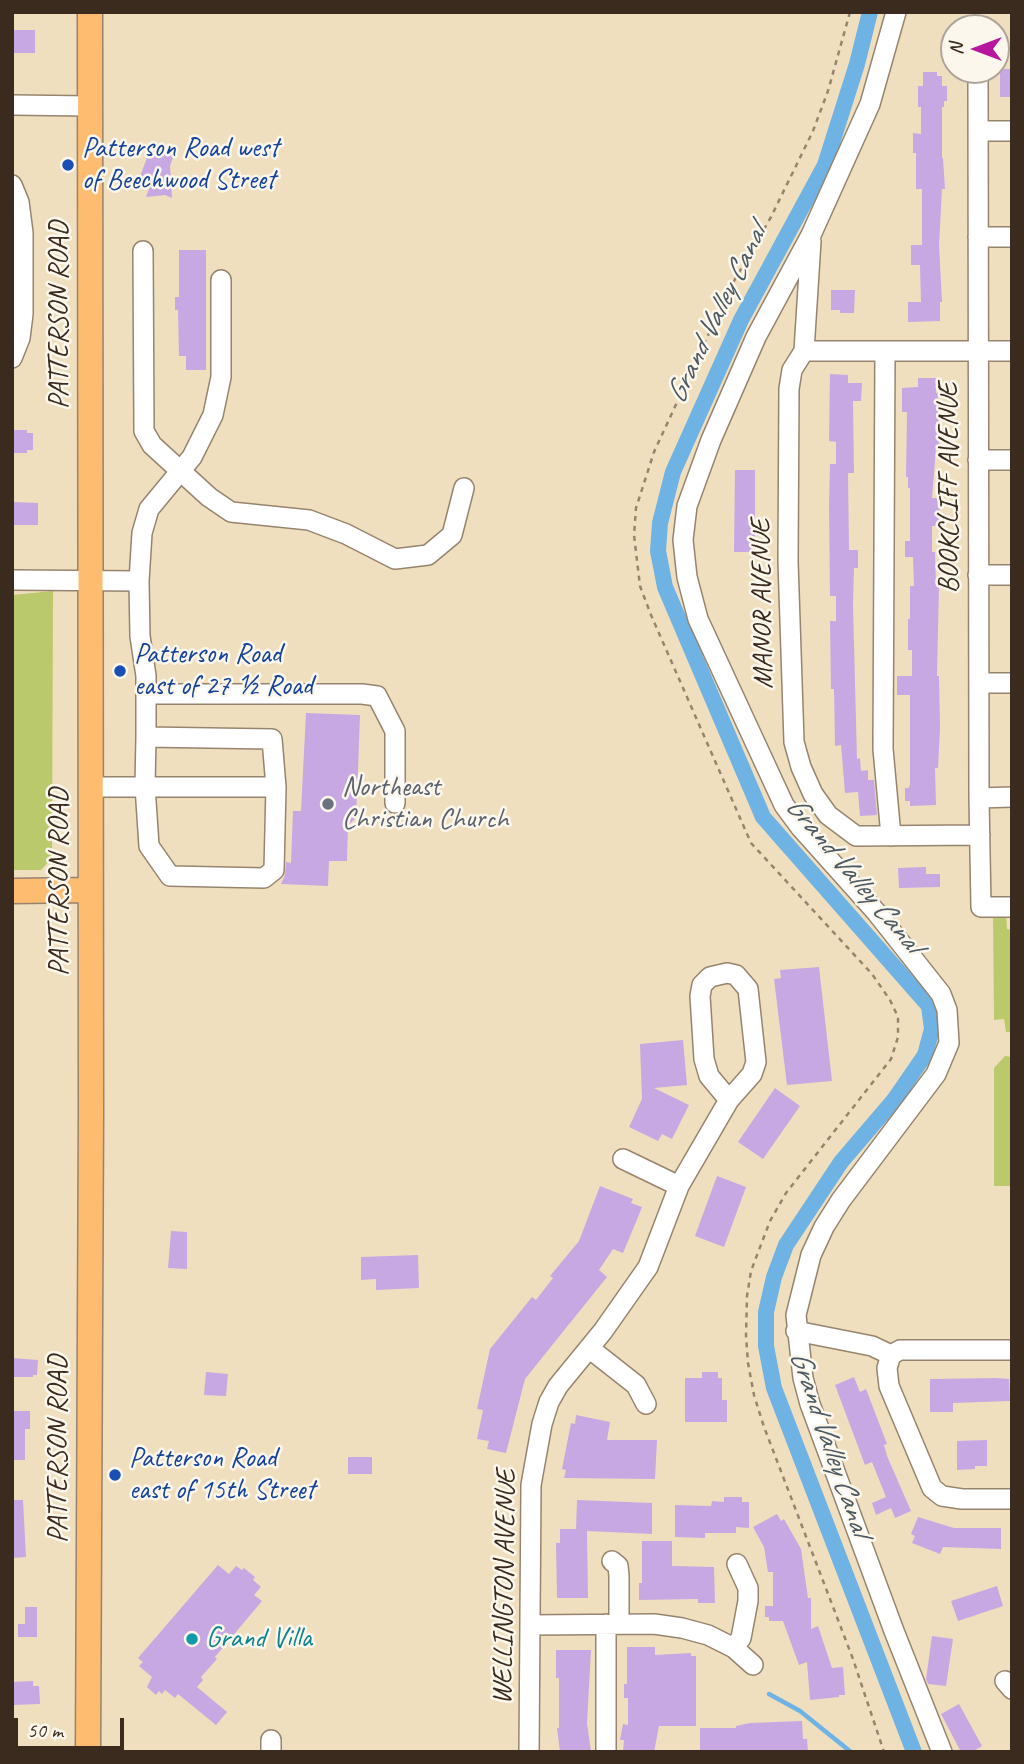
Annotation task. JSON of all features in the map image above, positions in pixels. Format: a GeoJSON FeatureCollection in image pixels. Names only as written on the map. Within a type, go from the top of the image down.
{"type":"FeatureCollection","features":[{"type":"Feature","properties":{"kind":"main road","name":"PATTERSON ROAD"},"geometry":{"type":"LineString","coordinates":[[88,1752],[90,12]]}},
{"type":"Feature","properties":{"kind":"main road"},"geometry":{"type":"LineString","coordinates":[[12,891],[90,890]]}},
{"type":"Feature","properties":{"kind":"street"},"geometry":{"type":"LineString","coordinates":[[896,12],[870,104],[811,235],[756,337],[710,440],[687,506],[682,540],[687,577],[698,619],[784,805],[801,828],[877,913],[941,994],[947,1010],[949,1043],[936,1074],[841,1200],[824,1227],[811,1255],[798,1300],[796,1331],[810,1404],[942,1752]]}},
{"type":"Feature","properties":{"kind":"street","name":"BOOKCLIFF AVENUE"},"geometry":{"type":"LineString","coordinates":[[978,84],[981,907],[1012,907]]}},
{"type":"Feature","properties":{"kind":"street"},"geometry":{"type":"LineString","coordinates":[[12,105],[90,106]]}},
{"type":"Feature","properties":{"kind":"street"},"geometry":{"type":"LineString","coordinates":[[979,131],[1012,131]]}},
{"type":"Feature","properties":{"kind":"street"},"geometry":{"type":"LineString","coordinates":[[12,185],[19,202],[23,233],[23,314],[20,338],[12,358]]}},
{"type":"Feature","properties":{"kind":"street"},"geometry":{"type":"LineString","coordinates":[[811,235],[804,351],[1012,351]]}},
{"type":"Feature","properties":{"kind":"street"},"geometry":{"type":"LineString","coordinates":[[978,237],[1012,237]]}},
{"type":"Feature","properties":{"kind":"street"},"geometry":{"type":"LineString","coordinates":[[143,251],[144,431],[152,445],[209,497],[230,512],[309,520],[346,534],[395,559],[428,555],[452,535],[464,488]]}},
{"type":"Feature","properties":{"kind":"street"},"geometry":{"type":"LineString","coordinates":[[146,737],[272,739],[276,787],[274,870],[264,878],[170,876],[149,846],[145,786],[146,694],[139,581],[142,533],[149,509],[192,457],[213,415],[221,377],[221,280]]}},
{"type":"Feature","properties":{"kind":"street","name":"MANOR AVENUE"},"geometry":{"type":"LineString","coordinates":[[804,351],[792,370],[789,389],[788,561],[794,742],[813,794],[828,815],[856,836],[891,836]]}},
{"type":"Feature","properties":{"kind":"street"},"geometry":{"type":"LineString","coordinates":[[885,351],[883,749],[891,836],[979,835]]}},
{"type":"Feature","properties":{"kind":"street"},"geometry":{"type":"LineString","coordinates":[[978,460],[1012,460]]}},
{"type":"Feature","properties":{"kind":"street"},"geometry":{"type":"LineString","coordinates":[[978,575],[1012,575]]}},
{"type":"Feature","properties":{"kind":"street"},"geometry":{"type":"LineString","coordinates":[[12,580],[139,581]]}},
{"type":"Feature","properties":{"kind":"street"},"geometry":{"type":"LineString","coordinates":[[979,683],[1012,683]]}},
{"type":"Feature","properties":{"kind":"street"},"geometry":{"type":"LineString","coordinates":[[146,694],[377,696],[395,731],[395,803]]}},
{"type":"Feature","properties":{"kind":"street"},"geometry":{"type":"LineString","coordinates":[[90,787],[276,787]]}},
{"type":"Feature","properties":{"kind":"street"},"geometry":{"type":"LineString","coordinates":[[979,798],[1012,797]]}},
{"type":"Feature","properties":{"kind":"street","name":"WELLINGTON AVENUE"},"geometry":{"type":"LineString","coordinates":[[529,1752],[531,1485],[542,1424],[558,1386],[648,1267],[679,1186],[729,1100],[746,1084],[752,1074],[756,1062],[748,989],[736,975],[727,973],[710,977],[702,985],[700,996],[704,1059],[709,1076],[729,1100]]}},
{"type":"Feature","properties":{"kind":"street"},"geometry":{"type":"LineString","coordinates":[[623,1158],[679,1186]]}},
{"type":"Feature","properties":{"kind":"street"},"geometry":{"type":"LineString","coordinates":[[796,1331],[872,1346],[891,1355]]}},
{"type":"Feature","properties":{"kind":"street"},"geometry":{"type":"LineString","coordinates":[[589,1348],[636,1385],[646,1404]]}},
{"type":"Feature","properties":{"kind":"street"},"geometry":{"type":"LineString","coordinates":[[1012,1350],[900,1350],[891,1355],[887,1368],[890,1386],[932,1488],[942,1496],[1012,1499]]}},
{"type":"Feature","properties":{"kind":"street"},"geometry":{"type":"LineString","coordinates":[[606,1752],[612,1624],[619,1576],[618,1566],[612,1561]]}},
{"type":"Feature","properties":{"kind":"street"},"geometry":{"type":"LineString","coordinates":[[734,1648],[741,1638],[748,1601],[748,1588],[737,1564]]}},
{"type":"Feature","properties":{"kind":"street"},"geometry":{"type":"LineString","coordinates":[[530,1625],[654,1624],[682,1628],[708,1635],[734,1648],[753,1665]]}},
{"type":"Feature","properties":{"kind":"path"},"geometry":{"type":"LineString","coordinates":[[850,12],[828,92],[813,131],[771,218],[724,300],[654,452],[636,508],[634,535],[640,586],[650,615],[751,843],[872,974],[898,1017],[898,1037],[891,1059],[786,1193],[770,1221],[751,1271],[746,1336],[754,1395],[764,1427],[853,1659],[884,1752]]}},
{"type":"Feature","properties":{"kind":"green space"},"geometry":{"type":"Polygon","coordinates":[[[53,591],[52,858],[41,870],[12,870],[12,595],[53,591]]]}},
{"type":"Feature","properties":{"kind":"green space"},"geometry":{"type":"Polygon","coordinates":[[[993,912],[1006,912],[1007,929],[1012,930],[1012,1035],[1006,1032],[1004,1019],[994,1020],[993,912]]]}},
{"type":"Feature","properties":{"kind":"green space"},"geometry":{"type":"Polygon","coordinates":[[[1005,1056],[1012,1057],[1012,1186],[994,1186],[994,1068],[1005,1056]]]}},
{"type":"Feature","properties":{"kind":"building"},"geometry":{"type":"Polygon","coordinates":[[[12,30],[35,30],[35,53],[12,53],[12,30]]]}},
{"type":"Feature","properties":{"kind":"building"},"geometry":{"type":"Polygon","coordinates":[[[1012,69],[1012,97],[1000,97],[1000,84],[1010,84],[1012,69]]]}},
{"type":"Feature","properties":{"kind":"building"},"geometry":{"type":"Polygon","coordinates":[[[923,72],[937,72],[940,84],[947,86],[947,101],[944,101],[942,107],[945,189],[942,189],[939,245],[942,302],[940,321],[908,322],[908,302],[921,302],[920,265],[911,265],[911,245],[922,245],[922,189],[916,189],[913,133],[921,134],[918,86],[923,86],[923,72]]]}},
{"type":"Feature","properties":{"kind":"building"},"geometry":{"type":"Polygon","coordinates":[[[152,144],[175,152],[170,166],[172,198],[165,195],[146,197],[150,186],[138,182],[152,144]]]}},
{"type":"Feature","properties":{"kind":"building"},"geometry":{"type":"Polygon","coordinates":[[[179,250],[206,250],[206,370],[186,370],[186,356],[179,356],[178,310],[175,310],[175,297],[179,297],[179,250]]]}},
{"type":"Feature","properties":{"kind":"building"},"geometry":{"type":"Polygon","coordinates":[[[831,290],[855,290],[854,313],[831,310],[831,290]]]}},
{"type":"Feature","properties":{"kind":"building"},"geometry":{"type":"Polygon","coordinates":[[[830,374],[848,375],[848,383],[862,383],[861,401],[853,401],[854,473],[848,473],[849,550],[858,550],[858,568],[854,568],[853,605],[857,759],[860,758],[861,771],[868,770],[868,780],[874,780],[877,815],[860,816],[858,792],[845,793],[841,745],[835,746],[830,621],[836,621],[836,596],[830,596],[829,504],[830,464],[836,464],[836,442],[829,441],[830,374]]]}},
{"type":"Feature","properties":{"kind":"building"},"geometry":{"type":"Polygon","coordinates":[[[918,378],[936,378],[938,393],[939,448],[936,448],[932,498],[940,498],[940,526],[932,526],[932,552],[935,552],[936,585],[939,585],[937,676],[940,728],[938,768],[935,768],[936,805],[910,806],[910,801],[905,801],[905,788],[909,788],[910,784],[910,695],[897,695],[897,676],[912,676],[912,650],[908,650],[908,619],[910,586],[914,586],[913,557],[905,557],[905,541],[910,541],[910,488],[906,477],[907,412],[902,412],[902,388],[918,387],[918,378]]]}},
{"type":"Feature","properties":{"kind":"building"},"geometry":{"type":"Polygon","coordinates":[[[12,430],[27,430],[27,433],[33,433],[33,450],[27,450],[27,453],[12,453],[12,430]]]}},
{"type":"Feature","properties":{"kind":"building"},"geometry":{"type":"Polygon","coordinates":[[[735,470],[755,470],[755,552],[734,552],[735,470]]]}},
{"type":"Feature","properties":{"kind":"building"},"geometry":{"type":"Polygon","coordinates":[[[12,502],[38,503],[38,525],[12,525],[12,502]]]}},
{"type":"Feature","properties":{"kind":"building","name":"Northeast Christian Church"},"geometry":{"type":"Polygon","coordinates":[[[306,713],[360,715],[355,819],[348,825],[347,861],[329,861],[328,886],[281,884],[286,862],[291,863],[293,811],[301,811],[306,713]]]}},
{"type":"Feature","properties":{"kind":"building"},"geometry":{"type":"Polygon","coordinates":[[[926,867],[926,874],[940,874],[940,887],[899,888],[898,868],[926,867]]]}},
{"type":"Feature","properties":{"kind":"building"},"geometry":{"type":"Polygon","coordinates":[[[819,967],[832,1081],[787,1085],[774,979],[781,978],[780,970],[819,967]]]}},
{"type":"Feature","properties":{"kind":"building"},"geometry":{"type":"Polygon","coordinates":[[[683,1040],[687,1085],[654,1088],[689,1105],[672,1139],[662,1134],[658,1141],[629,1127],[642,1099],[640,1044],[683,1040]]]}},
{"type":"Feature","properties":{"kind":"building"},"geometry":{"type":"Polygon","coordinates":[[[775,1088],[800,1106],[763,1159],[738,1142],[775,1088]]]}},
{"type":"Feature","properties":{"kind":"building"},"geometry":{"type":"Polygon","coordinates":[[[717,1176],[746,1187],[724,1247],[695,1236],[717,1176]]]}},
{"type":"Feature","properties":{"kind":"building"},"geometry":{"type":"Polygon","coordinates":[[[600,1186],[633,1199],[631,1203],[642,1207],[623,1253],[613,1249],[599,1270],[607,1277],[525,1379],[506,1453],[487,1449],[489,1441],[477,1439],[483,1410],[477,1409],[490,1349],[532,1297],[536,1300],[553,1278],[550,1276],[579,1241],[600,1186]]]}},
{"type":"Feature","properties":{"kind":"building"},"geometry":{"type":"Polygon","coordinates":[[[171,1231],[187,1232],[187,1269],[168,1268],[171,1231]]]}},
{"type":"Feature","properties":{"kind":"building"},"geometry":{"type":"Polygon","coordinates":[[[418,1255],[419,1288],[376,1290],[376,1279],[361,1280],[361,1257],[418,1255]]]}},
{"type":"Feature","properties":{"kind":"building"},"geometry":{"type":"Polygon","coordinates":[[[12,1358],[38,1360],[37,1375],[12,1377],[12,1358]]]}},
{"type":"Feature","properties":{"kind":"building"},"geometry":{"type":"Polygon","coordinates":[[[206,1372],[228,1374],[226,1396],[204,1395],[206,1372]]]}},
{"type":"Feature","properties":{"kind":"building"},"geometry":{"type":"Polygon","coordinates":[[[702,1372],[718,1372],[718,1378],[722,1378],[722,1400],[727,1400],[727,1422],[685,1422],[685,1378],[702,1378],[702,1372]]]}},
{"type":"Feature","properties":{"kind":"building"},"geometry":{"type":"Polygon","coordinates":[[[854,1377],[860,1392],[866,1389],[887,1444],[884,1445],[887,1456],[911,1511],[895,1518],[891,1508],[876,1515],[872,1503],[886,1497],[872,1462],[865,1465],[835,1385],[854,1377]]]}},
{"type":"Feature","properties":{"kind":"building"},"geometry":{"type":"Polygon","coordinates":[[[930,1379],[1009,1379],[1010,1401],[953,1403],[953,1412],[930,1412],[930,1379]]]}},
{"type":"Feature","properties":{"kind":"building"},"geometry":{"type":"Polygon","coordinates":[[[12,1411],[30,1411],[30,1429],[25,1429],[25,1460],[12,1460],[12,1411]]]}},
{"type":"Feature","properties":{"kind":"building"},"geometry":{"type":"Polygon","coordinates":[[[576,1415],[610,1422],[607,1440],[657,1440],[655,1479],[564,1478],[566,1470],[562,1469],[571,1423],[575,1424],[576,1415]]]}},
{"type":"Feature","properties":{"kind":"building"},"geometry":{"type":"Polygon","coordinates":[[[987,1440],[987,1466],[957,1470],[957,1441],[987,1440]]]}},
{"type":"Feature","properties":{"kind":"building"},"geometry":{"type":"Polygon","coordinates":[[[348,1457],[372,1457],[372,1474],[348,1474],[348,1457]]]}},
{"type":"Feature","properties":{"kind":"building"},"geometry":{"type":"Polygon","coordinates":[[[724,1497],[742,1497],[742,1502],[749,1502],[749,1528],[736,1527],[736,1533],[705,1533],[705,1538],[675,1537],[675,1505],[711,1506],[712,1501],[724,1502],[724,1497]]]}},
{"type":"Feature","properties":{"kind":"building"},"geometry":{"type":"Polygon","coordinates":[[[12,1500],[23,1500],[26,1557],[12,1558],[12,1500]]]}},
{"type":"Feature","properties":{"kind":"building"},"geometry":{"type":"Polygon","coordinates":[[[577,1500],[652,1503],[652,1534],[587,1531],[588,1598],[557,1598],[556,1543],[560,1543],[560,1529],[576,1529],[577,1500]]]}},
{"type":"Feature","properties":{"kind":"building"},"geometry":{"type":"Polygon","coordinates":[[[777,1514],[781,1521],[784,1519],[801,1549],[808,1598],[811,1598],[811,1629],[818,1626],[832,1668],[843,1667],[845,1695],[810,1700],[807,1662],[799,1665],[783,1621],[769,1621],[769,1617],[765,1617],[765,1606],[773,1606],[773,1572],[768,1572],[764,1547],[753,1527],[777,1514]]]}},
{"type":"Feature","properties":{"kind":"building"},"geometry":{"type":"Polygon","coordinates":[[[918,1517],[954,1528],[1001,1528],[1001,1549],[943,1547],[940,1554],[912,1543],[915,1536],[911,1534],[918,1517]]]}},
{"type":"Feature","properties":{"kind":"building"},"geometry":{"type":"Polygon","coordinates":[[[642,1541],[672,1541],[672,1566],[714,1567],[715,1603],[698,1603],[698,1599],[639,1600],[639,1583],[642,1583],[642,1541]]]}},
{"type":"Feature","properties":{"kind":"building","name":"Grand Villa"},"geometry":{"type":"Polygon","coordinates":[[[218,1565],[229,1574],[236,1566],[242,1570],[244,1568],[255,1577],[253,1580],[261,1587],[254,1595],[262,1601],[215,1657],[217,1659],[201,1677],[203,1680],[197,1687],[227,1712],[216,1725],[178,1694],[175,1698],[165,1690],[156,1695],[147,1687],[152,1677],[139,1666],[143,1662],[138,1658],[218,1565]]]}},
{"type":"Feature","properties":{"kind":"building"},"geometry":{"type":"Polygon","coordinates":[[[997,1586],[1003,1606],[958,1621],[951,1601],[997,1586]]]}},
{"type":"Feature","properties":{"kind":"building"},"geometry":{"type":"Polygon","coordinates":[[[25,1607],[37,1607],[37,1637],[18,1637],[18,1624],[25,1624],[25,1607]]]}},
{"type":"Feature","properties":{"kind":"building"},"geometry":{"type":"Polygon","coordinates":[[[932,1636],[953,1639],[946,1686],[928,1684],[926,1679],[932,1636]]]}},
{"type":"Feature","properties":{"kind":"building"},"geometry":{"type":"Polygon","coordinates":[[[627,1647],[655,1647],[655,1655],[691,1653],[691,1656],[696,1656],[696,1726],[659,1726],[654,1752],[623,1752],[624,1740],[620,1740],[623,1724],[628,1725],[628,1698],[624,1698],[624,1684],[627,1684],[627,1647]]]}},
{"type":"Feature","properties":{"kind":"building"},"geometry":{"type":"Polygon","coordinates":[[[556,1650],[591,1650],[587,1723],[591,1752],[560,1752],[556,1650]]]}},
{"type":"Feature","properties":{"kind":"building"},"geometry":{"type":"Polygon","coordinates":[[[33,1681],[33,1686],[39,1686],[40,1704],[12,1705],[12,1682],[33,1681]]]}},
{"type":"Feature","properties":{"kind":"building"},"geometry":{"type":"Polygon","coordinates":[[[959,1704],[982,1746],[972,1752],[961,1752],[941,1714],[959,1704]]]}},
{"type":"Feature","properties":{"kind":"building"},"geometry":{"type":"Polygon","coordinates":[[[802,1721],[803,1739],[807,1739],[808,1752],[700,1752],[700,1728],[736,1728],[750,1723],[802,1721]]]}},
{"type":"Feature","properties":{"kind":"waterway","name":"Grand Valley Canal"},"geometry":{"type":"LineString","coordinates":[[870,12],[857,64],[825,165],[741,320],[673,472],[660,523],[658,551],[665,587],[763,817],[929,1006],[932,1029],[925,1055],[894,1100],[841,1162],[786,1245],[774,1277],[766,1312],[766,1346],[774,1388],[914,1752]]}},
{"type":"Feature","properties":{"kind":"waterway"},"geometry":{"type":"LineString","coordinates":[[769,1694],[800,1711],[851,1752]]}},
{"type":"Feature","properties":{"kind":"place","name":"Patterson Road west of Beechwood Street"},"geometry":{"type":"Point","coordinates":[68,165]}},
{"type":"Feature","properties":{"kind":"place","name":"Patterson Road east of 27 ½ Road"},"geometry":{"type":"Point","coordinates":[120,671]}},
{"type":"Feature","properties":{"kind":"place","name":"Northeast Christian Church"},"geometry":{"type":"Point","coordinates":[328,804]}},
{"type":"Feature","properties":{"kind":"place","name":"Patterson Road east of 15th Street"},"geometry":{"type":"Point","coordinates":[115,1475]}},
{"type":"Feature","properties":{"kind":"place","name":"Grand Villa"},"geometry":{"type":"Point","coordinates":[192,1639]}}]}
